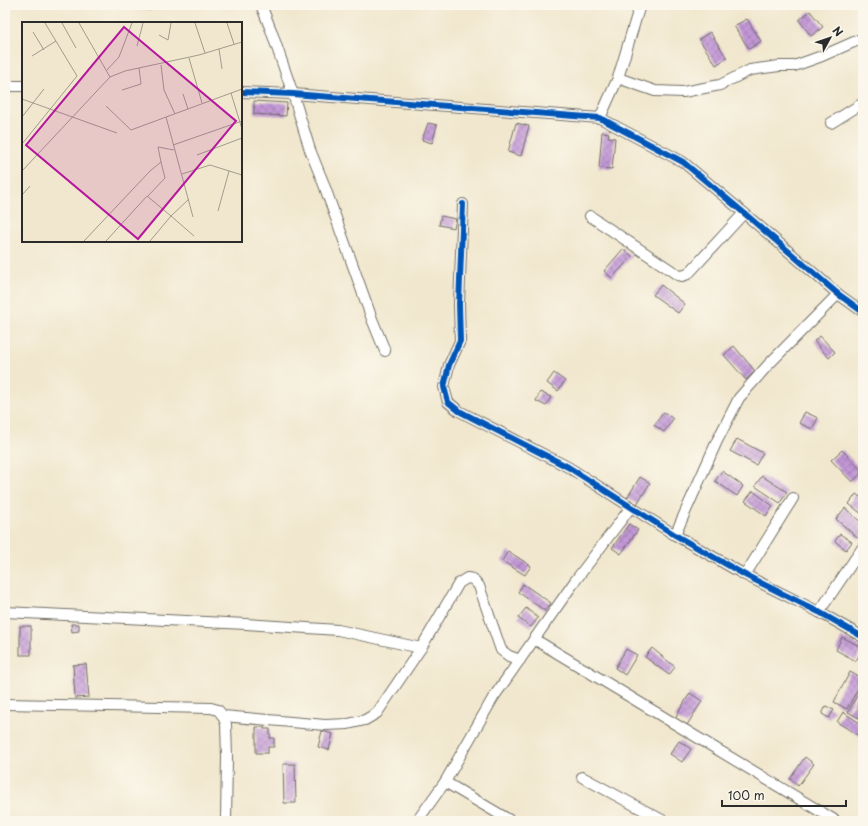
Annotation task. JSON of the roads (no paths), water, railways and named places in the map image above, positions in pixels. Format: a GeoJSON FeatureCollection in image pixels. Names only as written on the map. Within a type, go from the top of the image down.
{"type":"FeatureCollection","features":[{"type":"Feature","properties":{"kind":"street"},"geometry":{"type":"LineString","coordinates":[[261,5],[293,94],[310,150],[385,351]]}},
{"type":"Feature","properties":{"kind":"street"},"geometry":{"type":"LineString","coordinates":[[600,118],[618,78],[640,5]]}},
{"type":"Feature","properties":{"kind":"street"},"geometry":{"type":"LineString","coordinates":[[618,78],[655,91],[683,92],[720,85],[750,70],[779,66],[794,66],[822,56],[863,38]]}},
{"type":"Feature","properties":{"kind":"street"},"geometry":{"type":"LineString","coordinates":[[5,86],[22,86]]}},
{"type":"Feature","properties":{"kind":"street"},"geometry":{"type":"LineString","coordinates":[[242,92],[293,94],[600,118],[683,162],[838,294],[863,312]]}},
{"type":"Feature","properties":{"kind":"street"},"geometry":{"type":"LineString","coordinates":[[831,123],[863,103]]}},
{"type":"Feature","properties":{"kind":"street"},"geometry":{"type":"LineString","coordinates":[[463,204],[459,304],[460,341],[449,365],[444,387],[448,402],[459,411],[568,467],[674,535],[745,575],[819,612],[863,637]]}},
{"type":"Feature","properties":{"kind":"street"},"geometry":{"type":"LineString","coordinates":[[590,216],[678,275],[682,276],[688,274],[744,213]]}},
{"type":"Feature","properties":{"kind":"street"},"geometry":{"type":"LineString","coordinates":[[674,535],[717,441],[740,398],[768,365],[838,294]]}},
{"type":"Feature","properties":{"kind":"street"},"geometry":{"type":"LineString","coordinates":[[745,575],[794,498]]}},
{"type":"Feature","properties":{"kind":"street"},"geometry":{"type":"LineString","coordinates":[[417,821],[445,782],[493,698],[574,581],[631,507]]}},
{"type":"Feature","properties":{"kind":"street"},"geometry":{"type":"LineString","coordinates":[[819,612],[863,547]]}},
{"type":"Feature","properties":{"kind":"street"},"geometry":{"type":"LineString","coordinates":[[224,716],[325,725],[348,724],[366,720],[377,713],[421,648],[459,583],[467,578],[473,578],[479,586],[502,650],[509,656],[520,660]]}},
{"type":"Feature","properties":{"kind":"street"},"geometry":{"type":"LineString","coordinates":[[5,612],[338,630],[421,648]]}},
{"type":"Feature","properties":{"kind":"street"},"geometry":{"type":"LineString","coordinates":[[534,639],[621,690],[758,775],[836,821]]}},
{"type":"Feature","properties":{"kind":"street"},"geometry":{"type":"LineString","coordinates":[[5,704],[211,708],[218,710],[224,716],[226,724],[226,821]]}},
{"type":"Feature","properties":{"kind":"street"},"geometry":{"type":"LineString","coordinates":[[582,777],[664,821]]}},
{"type":"Feature","properties":{"kind":"street"},"geometry":{"type":"LineString","coordinates":[[445,782],[511,821]]}}]}
